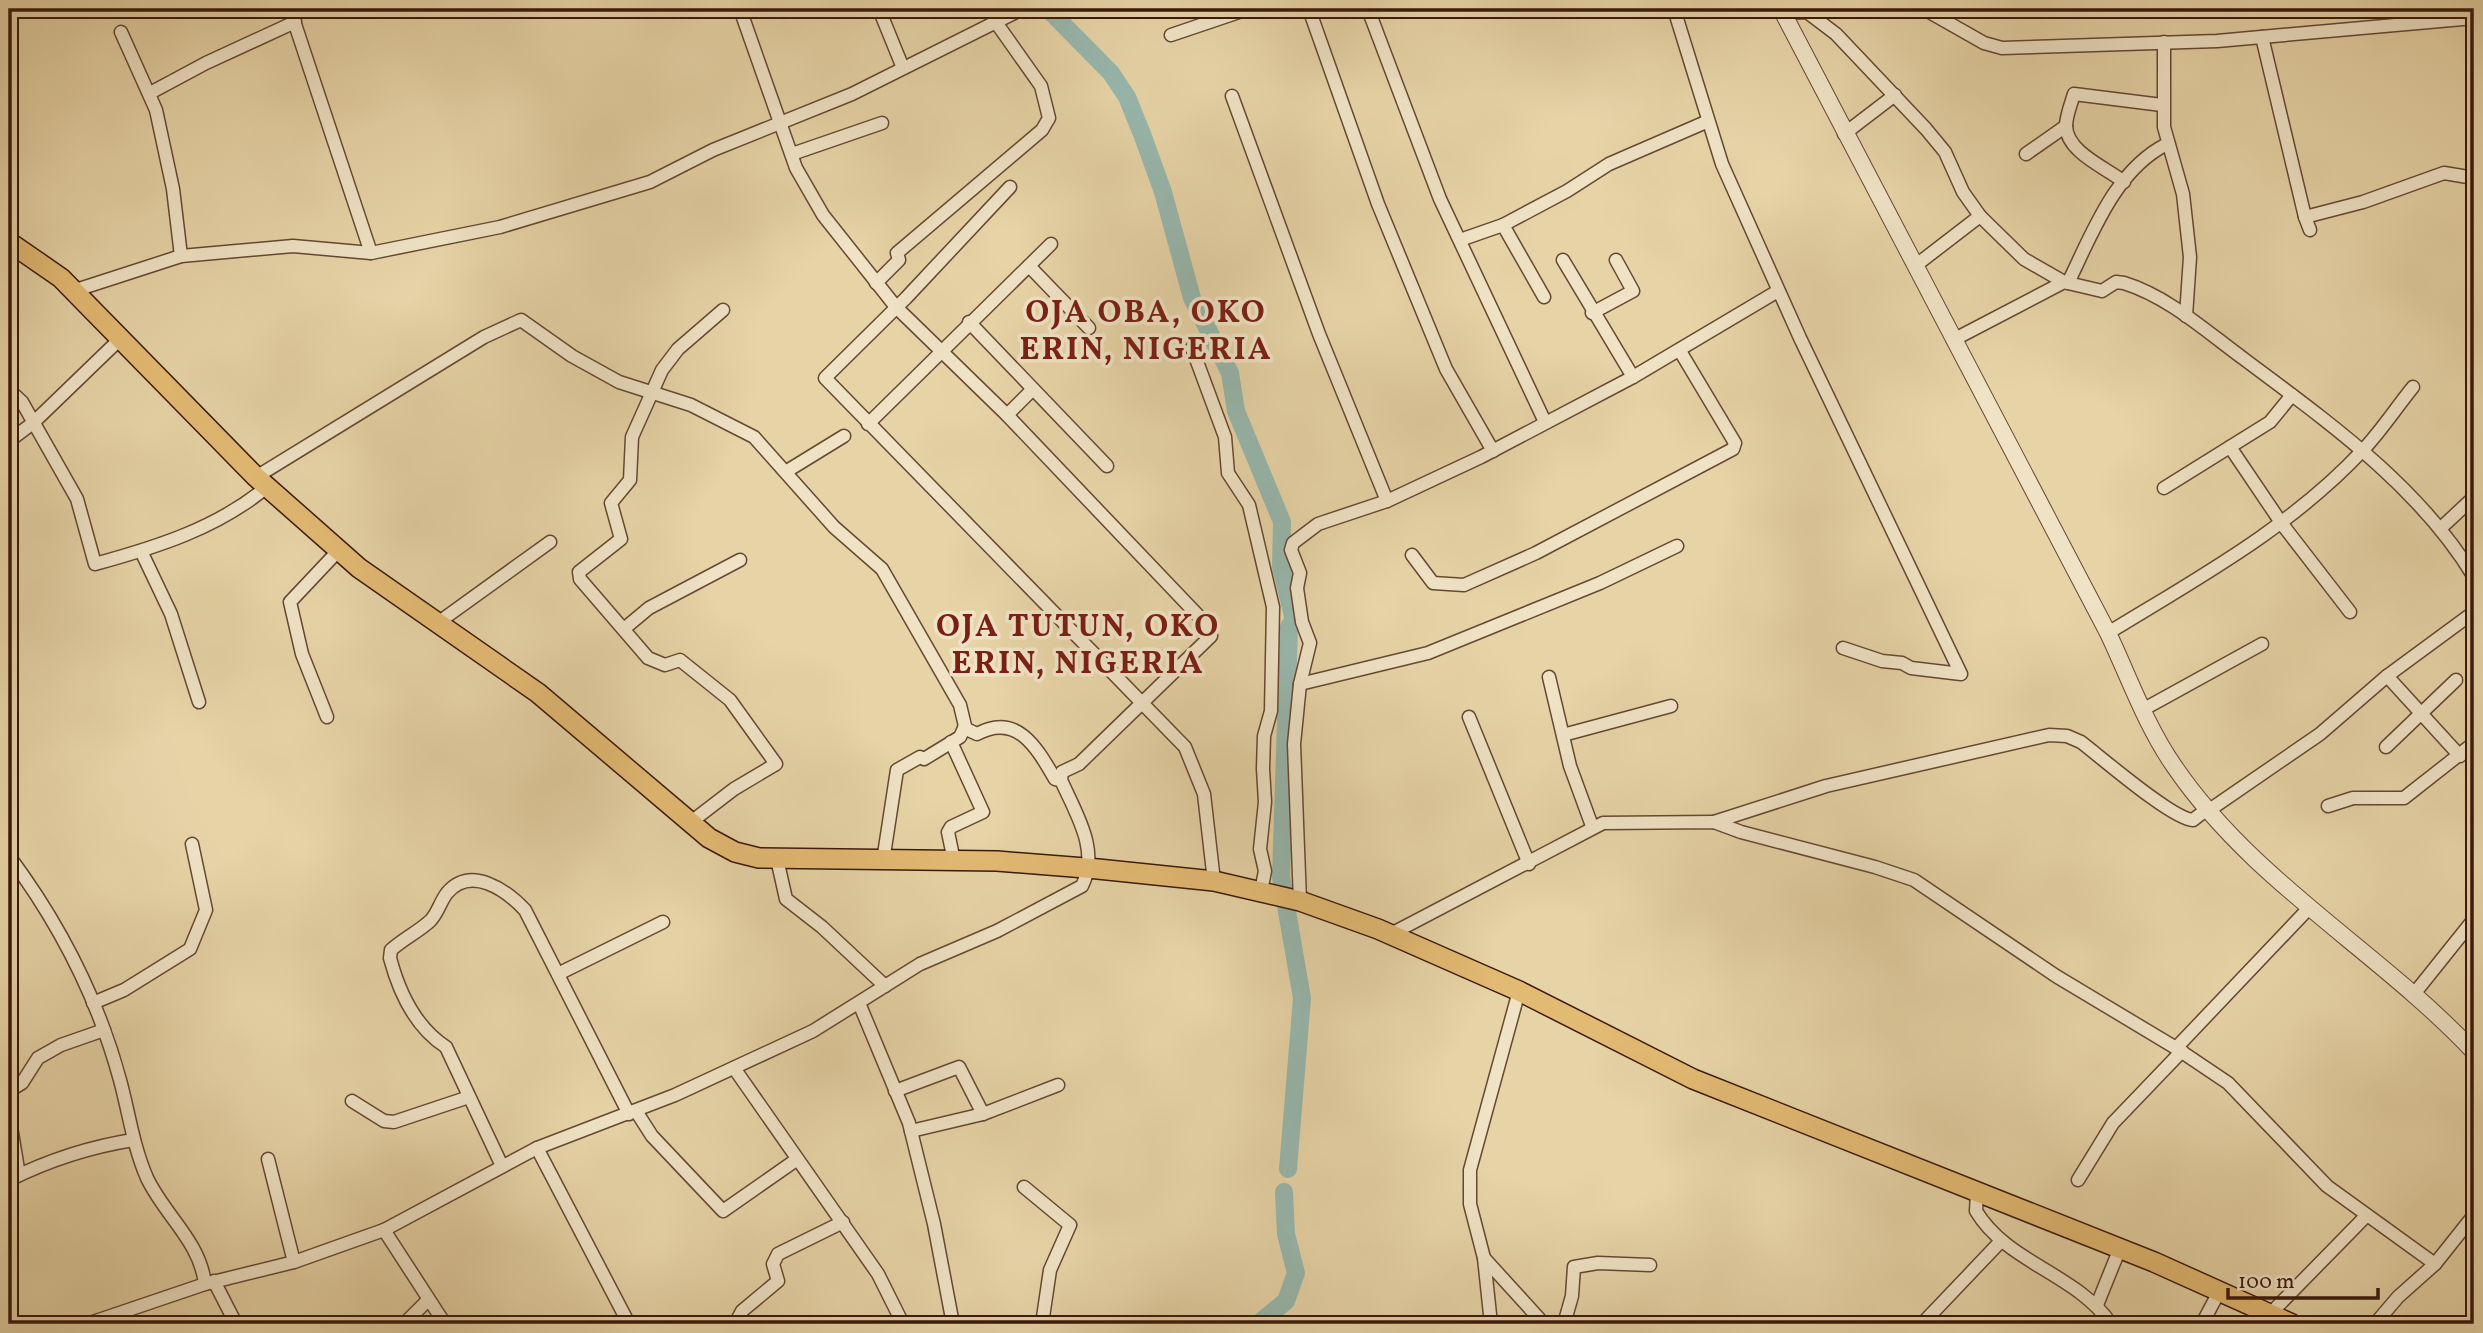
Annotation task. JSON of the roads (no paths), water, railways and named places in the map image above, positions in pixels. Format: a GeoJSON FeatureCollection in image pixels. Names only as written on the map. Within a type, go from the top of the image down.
{"type":"FeatureCollection","features":[{"type":"Feature","properties":{"kind":"main road"},"geometry":{"type":"LineString","coordinates":[[9,242],[73,291],[262,482],[359,568],[538,693],[709,838],[735,852],[777,859],[954,861],[1085,868],[1213,881],[1296,900],[1391,934],[1519,991],[1693,1079],[2120,1248],[2292,1324]]}},
{"type":"Feature","properties":{"kind":"street"},"geometry":{"type":"LineString","coordinates":[[290,9],[371,253]]}},
{"type":"Feature","properties":{"kind":"street"},"geometry":{"type":"LineString","coordinates":[[87,1324],[210,1282],[294,1262],[384,1230],[537,1149],[633,1112],[813,1031],[920,964],[997,932],[1082,886],[1090,854],[1088,841],[1061,780],[1062,772],[1079,764],[1210,636],[1209,627],[1007,415],[897,307],[823,215],[792,154],[740,9]]}},
{"type":"Feature","properties":{"kind":"street"},"geometry":{"type":"LineString","coordinates":[[879,9],[903,68]]}},
{"type":"Feature","properties":{"kind":"street"},"geometry":{"type":"LineString","coordinates":[[73,291],[181,256],[293,246],[371,253],[500,227],[650,182],[779,121],[852,94],[1022,9]]}},
{"type":"Feature","properties":{"kind":"street"},"geometry":{"type":"LineString","coordinates":[[1171,36],[1248,9]]}},
{"type":"Feature","properties":{"kind":"street"},"geometry":{"type":"LineString","coordinates":[[1309,9],[1378,204],[1446,369],[1493,451]]}},
{"type":"Feature","properties":{"kind":"street"},"geometry":{"type":"LineString","coordinates":[[1368,9],[1440,199],[1545,422]]}},
{"type":"Feature","properties":{"kind":"street"},"geometry":{"type":"LineString","coordinates":[[1674,9],[1706,121],[1778,290],[1961,674],[1911,668],[1902,663],[1869,658],[1843,648]]}},
{"type":"Feature","properties":{"kind":"street"},"geometry":{"type":"LineString","coordinates":[[1924,9],[1984,43],[2002,48],[2262,37],[2474,18]]}},
{"type":"Feature","properties":{"kind":"street"},"geometry":{"type":"LineString","coordinates":[[2474,577],[2441,527],[2363,450],[2186,316],[2124,283],[2116,282],[2102,291],[2066,283],[2024,259],[1980,216],[1963,192],[1945,152],[1895,95],[1814,16],[1803,10],[1783,11],[1844,134],[2108,633],[2174,766],[2207,810],[2245,852],[2414,994],[2474,1052]]}},
{"type":"Feature","properties":{"kind":"street"},"geometry":{"type":"LineString","coordinates":[[150,93],[206,63],[295,22]]}},
{"type":"Feature","properties":{"kind":"street"},"geometry":{"type":"LineString","coordinates":[[876,283],[899,260],[897,253],[1042,130],[1049,118],[1041,86],[995,22]]}},
{"type":"Feature","properties":{"kind":"street"},"geometry":{"type":"LineString","coordinates":[[121,32],[150,93],[173,189],[181,256]]}},
{"type":"Feature","properties":{"kind":"street"},"geometry":{"type":"LineString","coordinates":[[2262,37],[2310,230]]}},
{"type":"Feature","properties":{"kind":"street"},"geometry":{"type":"LineString","coordinates":[[2164,42],[2162,105],[2167,144],[2183,194],[2190,257],[2186,316]]}},
{"type":"Feature","properties":{"kind":"street"},"geometry":{"type":"LineString","coordinates":[[2124,182],[2092,162],[2068,136],[2066,126],[2074,94],[2162,105]]}},
{"type":"Feature","properties":{"kind":"street"},"geometry":{"type":"LineString","coordinates":[[1844,134],[1895,95]]}},
{"type":"Feature","properties":{"kind":"street"},"geometry":{"type":"LineString","coordinates":[[1232,96],[1320,334],[1387,501]]}},
{"type":"Feature","properties":{"kind":"street"},"geometry":{"type":"LineString","coordinates":[[1460,240],[1503,225],[1567,191],[1609,164],[1706,121]]}},
{"type":"Feature","properties":{"kind":"street"},"geometry":{"type":"LineString","coordinates":[[792,154],[882,123]]}},
{"type":"Feature","properties":{"kind":"street"},"geometry":{"type":"LineString","coordinates":[[2026,154],[2066,126]]}},
{"type":"Feature","properties":{"kind":"street"},"geometry":{"type":"LineString","coordinates":[[9,135],[9,149]]}},
{"type":"Feature","properties":{"kind":"street"},"geometry":{"type":"LineString","coordinates":[[1953,340],[2066,283],[2107,202],[2141,164],[2167,144]]}},
{"type":"Feature","properties":{"kind":"street"},"geometry":{"type":"LineString","coordinates":[[2305,217],[2363,202],[2444,173],[2474,178]]}},
{"type":"Feature","properties":{"kind":"street"},"geometry":{"type":"LineString","coordinates":[[1010,187],[825,379],[1185,747],[1204,794],[1213,881]]}},
{"type":"Feature","properties":{"kind":"street"},"geometry":{"type":"LineString","coordinates":[[1915,266],[1980,216]]}},
{"type":"Feature","properties":{"kind":"street"},"geometry":{"type":"LineString","coordinates":[[1503,225],[1544,297]]}},
{"type":"Feature","properties":{"kind":"street"},"geometry":{"type":"LineString","coordinates":[[868,424],[940,350],[1051,244]]}},
{"type":"Feature","properties":{"kind":"street"},"geometry":{"type":"LineString","coordinates":[[1563,260],[1592,313],[1633,377]]}},
{"type":"Feature","properties":{"kind":"street"},"geometry":{"type":"LineString","coordinates":[[1592,313],[1633,290],[1616,260]]}},
{"type":"Feature","properties":{"kind":"street"},"geometry":{"type":"LineString","coordinates":[[1029,267],[1089,328]]}},
{"type":"Feature","properties":{"kind":"street"},"geometry":{"type":"LineString","coordinates":[[1296,900],[1294,744],[1300,684],[1310,643],[1302,622],[1297,588],[1300,573],[1292,550],[1293,544],[1318,524],[1387,501],[1493,451],[1680,351],[1778,290]]}},
{"type":"Feature","properties":{"kind":"street"},"geometry":{"type":"LineString","coordinates":[[691,822],[734,789],[776,764],[730,700],[680,660],[665,665],[648,658],[625,628],[580,579],[579,572],[621,540],[611,506],[630,480],[632,437],[651,392],[678,349],[723,310]]}},
{"type":"Feature","properties":{"kind":"street"},"geometry":{"type":"LineString","coordinates":[[9,390],[22,402],[76,499],[95,564],[141,551],[240,509],[262,482],[484,337],[517,321],[525,321],[572,356],[619,382],[691,405],[754,437],[834,527],[882,569],[960,705],[964,728]]}},
{"type":"Feature","properties":{"kind":"street"},"geometry":{"type":"LineString","coordinates":[[969,322],[1107,466]]}},
{"type":"Feature","properties":{"kind":"street"},"geometry":{"type":"LineString","coordinates":[[9,441],[33,423],[120,339]]}},
{"type":"Feature","properties":{"kind":"street"},"geometry":{"type":"LineString","coordinates":[[1192,348],[1225,437],[1228,473],[1249,505],[1273,607],[1271,711],[1264,736],[1265,802],[1260,849],[1265,871],[1261,891]]}},
{"type":"Feature","properties":{"kind":"street"},"geometry":{"type":"LineString","coordinates":[[1412,555],[1433,583],[1464,585],[1536,553],[1733,449],[1735,443],[1680,351]]}},
{"type":"Feature","properties":{"kind":"street"},"geometry":{"type":"LineString","coordinates":[[2108,633],[2282,524],[2363,450],[2413,387]]}},
{"type":"Feature","properties":{"kind":"street"},"geometry":{"type":"LineString","coordinates":[[1007,415],[1033,389]]}},
{"type":"Feature","properties":{"kind":"street"},"geometry":{"type":"LineString","coordinates":[[2164,488],[2274,419],[2292,395]]}},
{"type":"Feature","properties":{"kind":"street"},"geometry":{"type":"LineString","coordinates":[[787,471],[844,436]]}},
{"type":"Feature","properties":{"kind":"street"},"geometry":{"type":"LineString","coordinates":[[2230,447],[2282,524],[2350,612]]}},
{"type":"Feature","properties":{"kind":"street"},"geometry":{"type":"LineString","coordinates":[[2441,527],[2474,497]]}},
{"type":"Feature","properties":{"kind":"street"},"geometry":{"type":"LineString","coordinates":[[439,622],[550,542]]}},
{"type":"Feature","properties":{"kind":"street"},"geometry":{"type":"LineString","coordinates":[[1300,684],[1428,653],[1600,583],[1678,546]]}},
{"type":"Feature","properties":{"kind":"street"},"geometry":{"type":"LineString","coordinates":[[327,717],[302,654],[290,602],[339,550]]}},
{"type":"Feature","properties":{"kind":"street"},"geometry":{"type":"LineString","coordinates":[[141,551],[171,614],[199,702]]}},
{"type":"Feature","properties":{"kind":"street"},"geometry":{"type":"LineString","coordinates":[[625,628],[649,608],[740,560]]}},
{"type":"Feature","properties":{"kind":"street"},"geometry":{"type":"LineString","coordinates":[[1714,822],[1826,786],[2049,736],[2067,736],[2081,742],[2160,803],[2187,820],[2193,820],[2320,734],[2387,676],[2474,612]]}},
{"type":"Feature","properties":{"kind":"street"},"geometry":{"type":"LineString","coordinates":[[2144,709],[2262,645]]}},
{"type":"Feature","properties":{"kind":"street"},"geometry":{"type":"LineString","coordinates":[[2387,676],[2460,756]]}},
{"type":"Feature","properties":{"kind":"street"},"geometry":{"type":"LineString","coordinates":[[1549,677],[1570,766],[1592,826]]}},
{"type":"Feature","properties":{"kind":"street"},"geometry":{"type":"LineString","coordinates":[[2386,747],[2456,680]]}},
{"type":"Feature","properties":{"kind":"street"},"geometry":{"type":"LineString","coordinates":[[1563,735],[1671,706]]}},
{"type":"Feature","properties":{"kind":"street"},"geometry":{"type":"LineString","coordinates":[[1468,717],[1530,864]]}},
{"type":"Feature","properties":{"kind":"street"},"geometry":{"type":"LineString","coordinates":[[964,728],[977,734],[992,726],[1011,728],[1036,746],[1055,779],[1061,780]]}},
{"type":"Feature","properties":{"kind":"street"},"geometry":{"type":"LineString","coordinates":[[883,861],[897,770],[920,757],[924,759],[951,742],[964,728]]}},
{"type":"Feature","properties":{"kind":"street"},"geometry":{"type":"LineString","coordinates":[[951,742],[983,812],[951,827],[948,832],[954,861]]}},
{"type":"Feature","properties":{"kind":"street"},"geometry":{"type":"LineString","coordinates":[[2328,806],[2353,798],[2404,798],[2474,743]]}},
{"type":"Feature","properties":{"kind":"street"},"geometry":{"type":"LineString","coordinates":[[1391,934],[1530,864],[1592,826],[1603,823],[1714,822],[1914,880],[2056,976],[2179,1049],[2228,1083],[2327,1186],[2435,1264]]}},
{"type":"Feature","properties":{"kind":"street"},"geometry":{"type":"LineString","coordinates":[[93,1003],[124,990],[190,949],[206,910],[192,844]]}},
{"type":"Feature","properties":{"kind":"street"},"geometry":{"type":"LineString","coordinates":[[9,856],[57,926],[93,1003],[120,1080],[133,1140],[148,1178],[163,1205],[200,1256],[210,1282],[236,1324]]}},
{"type":"Feature","properties":{"kind":"street"},"geometry":{"type":"LineString","coordinates":[[777,859],[786,899],[822,927],[884,986]]}},
{"type":"Feature","properties":{"kind":"street"},"geometry":{"type":"LineString","coordinates":[[502,1166],[446,1047],[433,1039],[407,1004],[396,979],[391,950],[431,920],[449,891],[469,880],[499,887],[525,910],[633,1112],[723,1211],[796,1160]]}},
{"type":"Feature","properties":{"kind":"street"},"geometry":{"type":"LineString","coordinates":[[2078,1180],[2113,1123],[2310,908]]}},
{"type":"Feature","properties":{"kind":"street"},"geometry":{"type":"LineString","coordinates":[[2414,994],[2474,919]]}},
{"type":"Feature","properties":{"kind":"street"},"geometry":{"type":"LineString","coordinates":[[558,974],[663,922]]}},
{"type":"Feature","properties":{"kind":"street"},"geometry":{"type":"LineString","coordinates":[[1491,1324],[1484,1258],[1469,1204],[1470,1170],[1519,991]]}},
{"type":"Feature","properties":{"kind":"street"},"geometry":{"type":"LineString","coordinates":[[859,1003],[911,1131],[934,1224],[953,1324]]}},
{"type":"Feature","properties":{"kind":"street"},"geometry":{"type":"LineString","coordinates":[[9,1091],[22,1083],[38,1058],[61,1045],[104,1030]]}},
{"type":"Feature","properties":{"kind":"street"},"geometry":{"type":"LineString","coordinates":[[895,1091],[959,1067],[983,1114]]}},
{"type":"Feature","properties":{"kind":"street"},"geometry":{"type":"LineString","coordinates":[[734,1068],[878,1274],[903,1324]]}},
{"type":"Feature","properties":{"kind":"street"},"geometry":{"type":"LineString","coordinates":[[911,1131],[983,1114],[1058,1085]]}},
{"type":"Feature","properties":{"kind":"street"},"geometry":{"type":"LineString","coordinates":[[352,1101],[384,1121],[394,1122],[469,1097]]}},
{"type":"Feature","properties":{"kind":"street"},"geometry":{"type":"LineString","coordinates":[[9,1115],[14,1178],[73,1153],[133,1140]]}},
{"type":"Feature","properties":{"kind":"street"},"geometry":{"type":"LineString","coordinates":[[537,1149],[629,1324]]}},
{"type":"Feature","properties":{"kind":"street"},"geometry":{"type":"LineString","coordinates":[[268,1159],[294,1262]]}},
{"type":"Feature","properties":{"kind":"street"},"geometry":{"type":"LineString","coordinates":[[1024,1186],[1070,1225],[1050,1270],[1042,1324]]}},
{"type":"Feature","properties":{"kind":"street"},"geometry":{"type":"LineString","coordinates":[[1976,1192],[1976,1211],[2001,1241],[2097,1305],[2111,1324]]}},
{"type":"Feature","properties":{"kind":"street"},"geometry":{"type":"LineString","coordinates":[[2271,1313],[2367,1215]]}},
{"type":"Feature","properties":{"kind":"street"},"geometry":{"type":"LineString","coordinates":[[2375,1324],[2398,1297],[2435,1264],[2474,1215]]}},
{"type":"Feature","properties":{"kind":"street"},"geometry":{"type":"LineString","coordinates":[[735,1324],[742,1311],[778,1281],[773,1264],[778,1254],[843,1222]]}},
{"type":"Feature","properties":{"kind":"street"},"geometry":{"type":"LineString","coordinates":[[384,1230],[444,1324]]}},
{"type":"Feature","properties":{"kind":"street"},"geometry":{"type":"LineString","coordinates":[[1922,1324],[2001,1241]]}},
{"type":"Feature","properties":{"kind":"street"},"geometry":{"type":"LineString","coordinates":[[2097,1305],[2120,1248]]}},
{"type":"Feature","properties":{"kind":"street"},"geometry":{"type":"LineString","coordinates":[[1484,1258],[1544,1324]]}},
{"type":"Feature","properties":{"kind":"street"},"geometry":{"type":"LineString","coordinates":[[1564,1324],[1572,1296],[1574,1267],[1598,1263],[1650,1265]]}},
{"type":"Feature","properties":{"kind":"street"},"geometry":{"type":"LineString","coordinates":[[2202,1324],[2220,1290]]}},
{"type":"Feature","properties":{"kind":"street"},"geometry":{"type":"LineString","coordinates":[[404,1324],[427,1301]]}},
{"type":"Feature","properties":{"kind":"waterway"},"geometry":{"type":"LineString","coordinates":[[1048,9],[1111,73],[1127,97],[1163,192],[1192,298],[1230,373],[1236,411],[1282,522],[1281,567],[1294,620],[1289,627],[1281,877],[1302,998],[1288,1169]]}},
{"type":"Feature","properties":{"kind":"waterway"},"geometry":{"type":"LineString","coordinates":[[1258,1324],[1286,1301],[1296,1273],[1286,1234],[1284,1192]]}},
{"type":"Feature","properties":{"kind":"district","name":"OJA OBA, OKO ERIN, NIGERIA"},"geometry":{"type":"Point","coordinates":[1146,332]}},
{"type":"Feature","properties":{"kind":"district","name":"OJA TUTUN, OKO ERIN, NIGERIA"},"geometry":{"type":"Point","coordinates":[1078,646]}}]}
